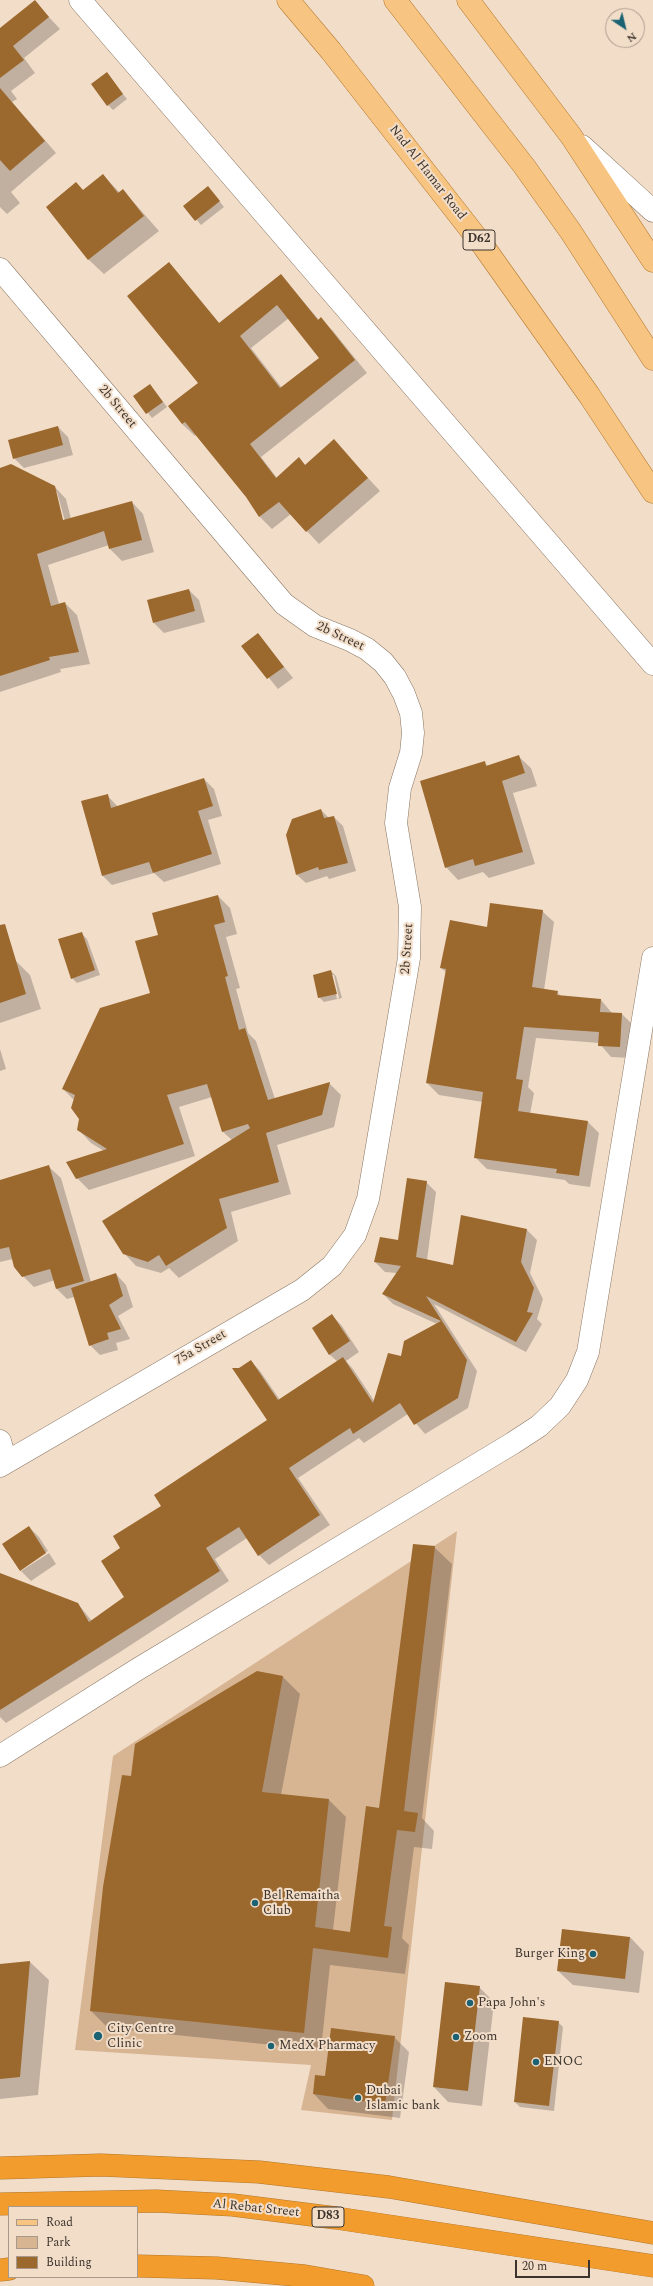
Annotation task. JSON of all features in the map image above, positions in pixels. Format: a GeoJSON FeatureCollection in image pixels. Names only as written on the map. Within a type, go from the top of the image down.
{"type":"FeatureCollection","features":[{"type":"Feature","properties":{"kind":"highway"},"geometry":{"type":"LineString","coordinates":[[0,2168],[101,2165],[259,2172],[389,2187],[653,2233]]}},
{"type":"Feature","properties":{"kind":"highway","name":"Al Rebat Street"},"geometry":{"type":"LineString","coordinates":[[0,2204],[156,2201],[233,2205],[336,2218],[653,2266]]}},
{"type":"Feature","properties":{"kind":"highway"},"geometry":{"type":"LineString","coordinates":[[138,2266],[224,2269],[305,2276],[363,2286]]}},
{"type":"Feature","properties":{"kind":"main road","name":"Nad Al Hamar Road"},"geometry":{"type":"LineString","coordinates":[[288,0],[341,63],[484,247],[589,395],[653,492]]}},
{"type":"Feature","properties":{"kind":"main road"},"geometry":{"type":"LineString","coordinates":[[395,0],[524,166],[571,232],[653,359]]}},
{"type":"Feature","properties":{"kind":"main road"},"geometry":{"type":"LineString","coordinates":[[468,0],[571,136],[653,261]]}},
{"type":"Feature","properties":{"kind":"street"},"geometry":{"type":"LineString","coordinates":[[80,0],[653,664]]}},
{"type":"Feature","properties":{"kind":"street"},"geometry":{"type":"LineString","coordinates":[[571,136],[653,211]]}},
{"type":"Feature","properties":{"kind":"street","name":"2b Street"},"geometry":{"type":"LineString","coordinates":[[0,269],[284,604],[315,626],[367,649],[383,662],[395,677],[404,694],[411,713],[413,733],[411,753],[399,794],[396,823],[410,907],[409,958],[368,1199]]}},
{"type":"Feature","properties":{"kind":"street"},"geometry":{"type":"LineString","coordinates":[[0,1756],[138,1668],[513,1443],[539,1426],[560,1406],[577,1380],[588,1352],[653,958]]}},
{"type":"Feature","properties":{"kind":"street","name":"75a Street"},"geometry":{"type":"LineString","coordinates":[[3,1464],[318,1278],[332,1266],[352,1241],[363,1217],[368,1199]]}},
{"type":"Feature","properties":{"kind":"street"},"geometry":{"type":"LineString","coordinates":[[0,1441],[3,1464]]}},
{"type":"Feature","properties":{"kind":"green space","name":"Bel Remaitha Club"},"geometry":{"type":"Polygon","coordinates":[[[457,1531],[392,2120],[301,2110],[311,2065],[75,2050],[113,1756],[457,1531]]]}},
{"type":"Feature","properties":{"kind":"building"},"geometry":{"type":"Polygon","coordinates":[[[35,0],[49,17],[13,46],[24,60],[0,78],[0,28],[35,0]]]}},
{"type":"Feature","properties":{"kind":"building"},"geometry":{"type":"Polygon","coordinates":[[[107,72],[123,94],[107,106],[91,84],[107,72]]]}},
{"type":"Feature","properties":{"kind":"building"},"geometry":{"type":"Polygon","coordinates":[[[0,88],[45,141],[10,171],[0,160],[0,88]]]}},
{"type":"Feature","properties":{"kind":"building"},"geometry":{"type":"Polygon","coordinates":[[[103,174],[118,193],[123,189],[144,216],[88,260],[46,207],[76,182],[83,190],[103,174]]]}},
{"type":"Feature","properties":{"kind":"building"},"geometry":{"type":"Polygon","coordinates":[[[208,186],[220,201],[195,221],[183,206],[208,186]]]}},
{"type":"Feature","properties":{"kind":"building"},"geometry":{"type":"Polygon","coordinates":[[[169,262],[219,323],[281,274],[318,320],[321,317],[355,360],[250,444],[276,478],[299,457],[305,465],[334,439],[368,478],[306,532],[279,502],[259,517],[246,497],[185,422],[182,424],[168,406],[198,383],[127,296],[169,262]],[[277,305],[240,336],[280,388],[319,358],[277,305]]]}},
{"type":"Feature","properties":{"kind":"building"},"geometry":{"type":"Polygon","coordinates":[[[150,384],[163,402],[146,414],[133,396],[150,384]]]}},
{"type":"Feature","properties":{"kind":"building"},"geometry":{"type":"Polygon","coordinates":[[[58,426],[63,445],[13,459],[8,440],[58,426]]]}},
{"type":"Feature","properties":{"kind":"building"},"geometry":{"type":"Polygon","coordinates":[[[11,464],[55,486],[63,520],[132,501],[142,540],[109,549],[104,531],[37,554],[51,606],[65,602],[79,652],[49,657],[50,660],[0,676],[0,468],[11,464]]]}},
{"type":"Feature","properties":{"kind":"building"},"geometry":{"type":"Polygon","coordinates":[[[189,589],[195,611],[153,623],[147,600],[189,589]]]}},
{"type":"Feature","properties":{"kind":"building"},"geometry":{"type":"Polygon","coordinates":[[[258,633],[284,667],[267,679],[241,646],[258,633]]]}},
{"type":"Feature","properties":{"kind":"building"},"geometry":{"type":"Polygon","coordinates":[[[519,755],[525,773],[502,781],[523,852],[475,866],[473,859],[445,868],[420,781],[485,761],[486,766],[519,755]]]}},
{"type":"Feature","properties":{"kind":"building"},"geometry":{"type":"Polygon","coordinates":[[[204,778],[213,806],[198,811],[212,854],[153,873],[149,862],[102,876],[81,801],[108,794],[111,808],[204,778]]]}},
{"type":"Feature","properties":{"kind":"building"},"geometry":{"type":"Polygon","coordinates":[[[321,809],[324,818],[334,816],[348,863],[319,870],[318,867],[296,875],[286,835],[292,819],[321,809]]]}},
{"type":"Feature","properties":{"kind":"building"},"geometry":{"type":"Polygon","coordinates":[[[218,895],[225,922],[214,925],[228,976],[225,977],[239,1030],[245,1028],[268,1100],[330,1082],[322,1115],[266,1133],[279,1182],[219,1199],[227,1228],[166,1266],[159,1255],[148,1262],[123,1254],[102,1221],[250,1128],[248,1124],[222,1132],[207,1084],[167,1095],[184,1144],[76,1179],[66,1162],[107,1149],[77,1130],[79,1119],[71,1108],[75,1095],[62,1089],[100,1008],[150,993],[135,941],[158,935],[152,913],[218,895]]]}},
{"type":"Feature","properties":{"kind":"building"},"geometry":{"type":"Polygon","coordinates":[[[490,903],[543,910],[532,987],[558,991],[557,995],[601,999],[600,1012],[622,1013],[620,1047],[598,1046],[599,1032],[524,1027],[516,1079],[523,1080],[518,1111],[588,1121],[579,1176],[556,1173],[557,1169],[474,1158],[483,1092],[426,1083],[446,969],[440,968],[450,920],[487,927],[490,903]]]}},
{"type":"Feature","properties":{"kind":"building"},"geometry":{"type":"Polygon","coordinates":[[[5,924],[26,994],[0,1003],[0,925],[5,924]]]}},
{"type":"Feature","properties":{"kind":"building"},"geometry":{"type":"Polygon","coordinates":[[[82,932],[95,970],[71,979],[58,939],[82,932]]]}},
{"type":"Feature","properties":{"kind":"building"},"geometry":{"type":"Polygon","coordinates":[[[331,970],[337,994],[318,998],[313,975],[331,970]]]}},
{"type":"Feature","properties":{"kind":"building"},"geometry":{"type":"Polygon","coordinates":[[[49,1165],[84,1281],[56,1289],[50,1269],[22,1277],[14,1267],[9,1247],[0,1249],[0,1180],[49,1165]]]}},
{"type":"Feature","properties":{"kind":"building"},"geometry":{"type":"Polygon","coordinates":[[[407,1178],[427,1181],[416,1257],[453,1265],[461,1215],[527,1229],[521,1262],[534,1288],[527,1312],[533,1313],[516,1342],[426,1296],[467,1360],[458,1398],[414,1425],[400,1403],[353,1434],[350,1428],[289,1468],[320,1515],[258,1556],[239,1527],[206,1548],[220,1571],[0,1710],[0,1573],[78,1603],[89,1622],[124,1597],[101,1561],[120,1548],[113,1536],[161,1506],[154,1495],[267,1420],[232,1368],[239,1368],[251,1360],[278,1400],[343,1357],[373,1403],[388,1353],[401,1356],[404,1341],[441,1321],[382,1294],[401,1266],[374,1262],[380,1237],[398,1240],[407,1178]]]}},
{"type":"Feature","properties":{"kind":"building"},"geometry":{"type":"Polygon","coordinates":[[[116,1273],[123,1296],[109,1305],[121,1329],[107,1333],[109,1339],[89,1346],[71,1288],[116,1273]]]}},
{"type":"Feature","properties":{"kind":"building"},"geometry":{"type":"Polygon","coordinates":[[[332,1314],[350,1341],[329,1355],[312,1328],[332,1314]]]}},
{"type":"Feature","properties":{"kind":"building"},"geometry":{"type":"Polygon","coordinates":[[[29,1526],[46,1553],[20,1571],[2,1544],[29,1526]]]}},
{"type":"Feature","properties":{"kind":"building"},"geometry":{"type":"Polygon","coordinates":[[[413,1544],[435,1546],[404,1811],[418,1813],[415,1832],[397,1830],[384,1926],[392,1927],[388,1958],[313,1948],[304,2033],[90,2011],[103,1887],[122,1775],[131,1776],[135,1744],[257,1671],[283,1676],[262,1792],[329,1799],[315,1927],[350,1932],[366,1806],[379,1808],[413,1544]]]}},
{"type":"Feature","properties":{"kind":"building","name":"Burger King"},"geometry":{"type":"Polygon","coordinates":[[[562,1929],[630,1937],[625,1979],[557,1971],[562,1929]]]}},
{"type":"Feature","properties":{"kind":"building"},"geometry":{"type":"Polygon","coordinates":[[[30,1961],[20,2077],[0,2079],[0,1964],[30,1961]]]}},
{"type":"Feature","properties":{"kind":"building","name":"Zoom"},"geometry":{"type":"Polygon","coordinates":[[[445,1982],[480,1986],[468,2091],[433,2087],[445,1982]]]}},
{"type":"Feature","properties":{"kind":"building","name":"ENOC"},"geometry":{"type":"Polygon","coordinates":[[[523,2017],[559,2021],[549,2106],[514,2102],[523,2017]]]}},
{"type":"Feature","properties":{"kind":"building"},"geometry":{"type":"Polygon","coordinates":[[[331,2028],[395,2036],[385,2104],[313,2094],[315,2075],[325,2076],[331,2028]]]}},
{"type":"Feature","properties":{"kind":"place","name":"Bel Remaitha Club"},"geometry":{"type":"Point","coordinates":[255,1903]}},
{"type":"Feature","properties":{"kind":"place","name":"Burger King"},"geometry":{"type":"Point","coordinates":[593,1954]}},
{"type":"Feature","properties":{"kind":"place","name":"Papa John's"},"geometry":{"type":"Point","coordinates":[470,2003]}},
{"type":"Feature","properties":{"kind":"place","name":"City Centre Clinic"},"geometry":{"type":"Point","coordinates":[98,2036]}},
{"type":"Feature","properties":{"kind":"place","name":"Zoom"},"geometry":{"type":"Point","coordinates":[456,2037]}},
{"type":"Feature","properties":{"kind":"place","name":"MedX Pharmacy"},"geometry":{"type":"Point","coordinates":[271,2046]}},
{"type":"Feature","properties":{"kind":"place","name":"ENOC"},"geometry":{"type":"Point","coordinates":[536,2062]}},
{"type":"Feature","properties":{"kind":"place","name":"Dubai Islamic bank"},"geometry":{"type":"Point","coordinates":[358,2098]}}]}
